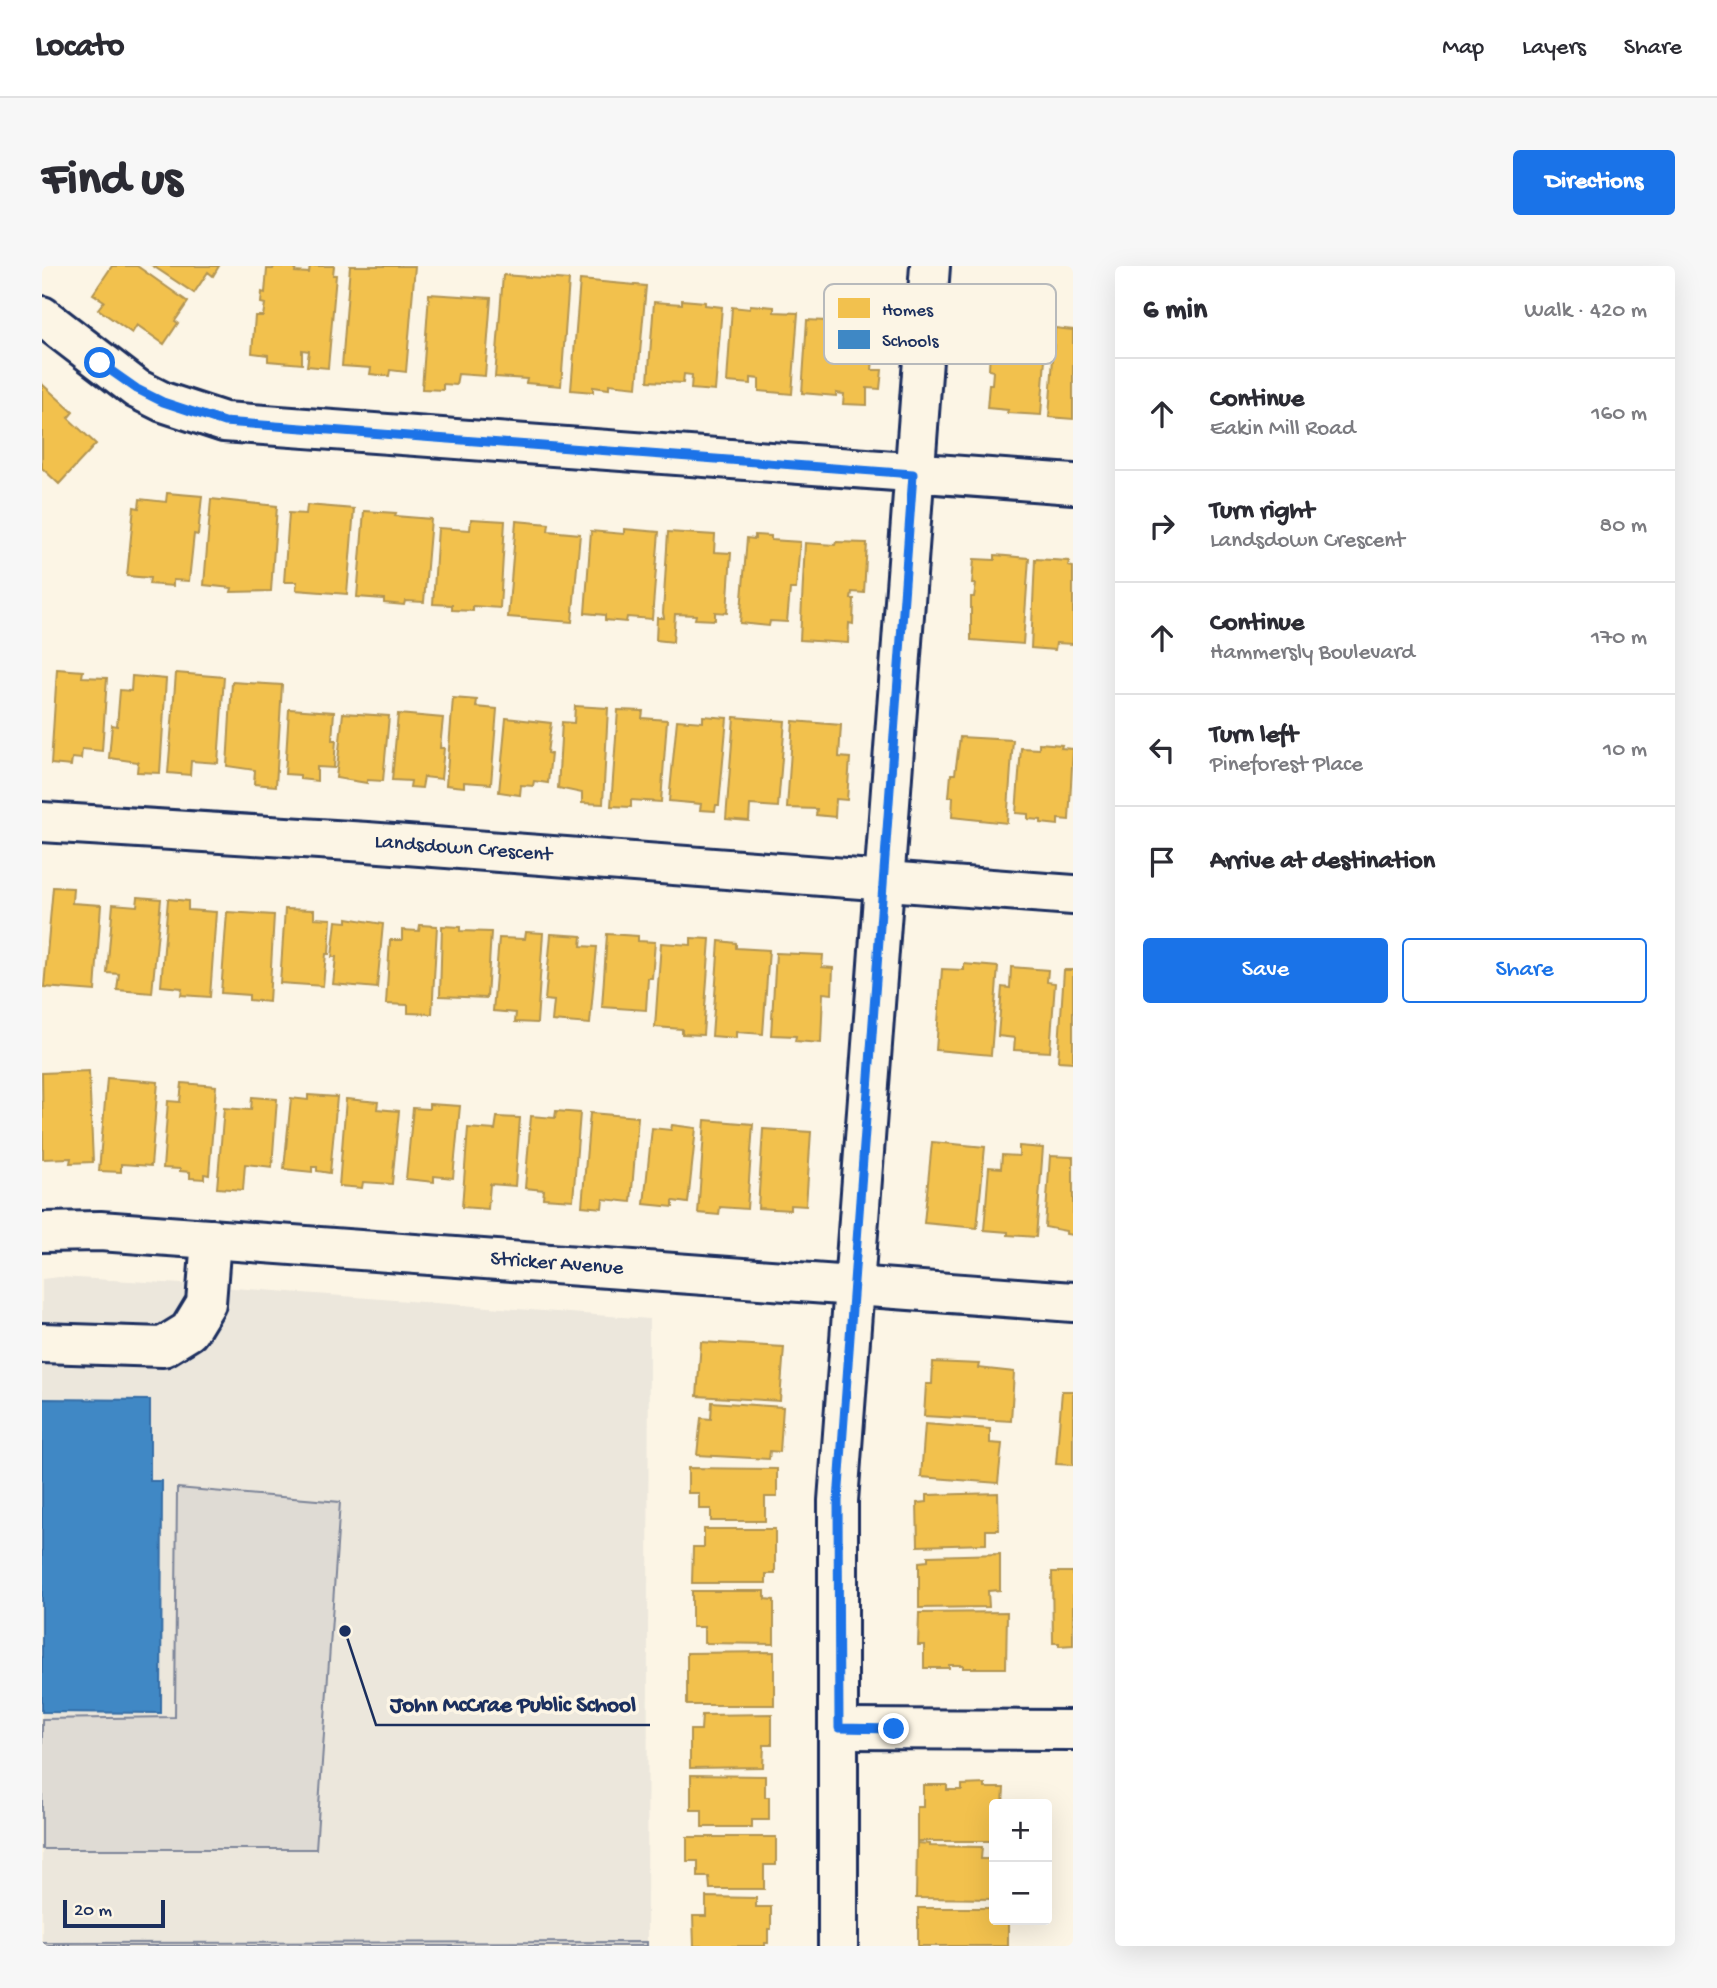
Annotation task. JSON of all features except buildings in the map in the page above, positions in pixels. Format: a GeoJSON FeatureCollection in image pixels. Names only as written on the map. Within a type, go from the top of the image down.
{"type":"FeatureCollection","features":[{"type":"Feature","properties":{"kind":"street"},"geometry":{"type":"LineString","coordinates":[[929,284],[930,266]]}},
{"type":"Feature","properties":{"kind":"street"},"geometry":{"type":"LineString","coordinates":[[42,316],[137,389],[163,402],[224,422],[1073,484]]}},
{"type":"Feature","properties":{"kind":"street"},"geometry":{"type":"LineString","coordinates":[[838,1946],[838,1501],[922,364]]}},
{"type":"Feature","properties":{"kind":"street","name":"Landsdown Crescent"},"geometry":{"type":"LineString","coordinates":[[42,822],[366,842],[1073,895]]}},
{"type":"Feature","properties":{"kind":"street","name":"Stricker Avenue"},"geometry":{"type":"LineString","coordinates":[[42,1232],[100,1231],[1073,1302]]}},
{"type":"Feature","properties":{"kind":"street"},"geometry":{"type":"LineString","coordinates":[[42,1342],[163,1347],[189,1331],[206,1303],[211,1239]]}},
{"type":"Feature","properties":{"kind":"street"},"geometry":{"type":"LineString","coordinates":[[839,1728],[1073,1730]]}},
{"type":"Feature","properties":{"kind":"shaded area"},"geometry":{"type":"Polygon","coordinates":[[[59,1277],[649,1319],[647,1942],[42,1943],[42,1279],[59,1277]]]}},
{"type":"Feature","properties":{"kind":"shaded area"},"geometry":{"type":"Polygon","coordinates":[[[177,1488],[340,1502],[316,1849],[42,1849],[42,1719],[175,1717],[177,1488]]]}},
{"type":"Feature","properties":{"kind":"shaded area"},"geometry":{"type":"Polygon","coordinates":[[[647,1942],[647,1946],[42,1946],[42,1943],[647,1942]]]}},
{"type":"Feature","properties":{"kind":"place","name":"John McCrae Public School"},"geometry":{"type":"Point","coordinates":[345,1631]}},
{"type":"Feature","properties":{"kind":"route"},"geometry":{"type":"LineString","coordinates":[[100,363],[137,389],[163,402],[224,422],[913,474],[838,1501],[839,1728],[894,1729]]}}]}
